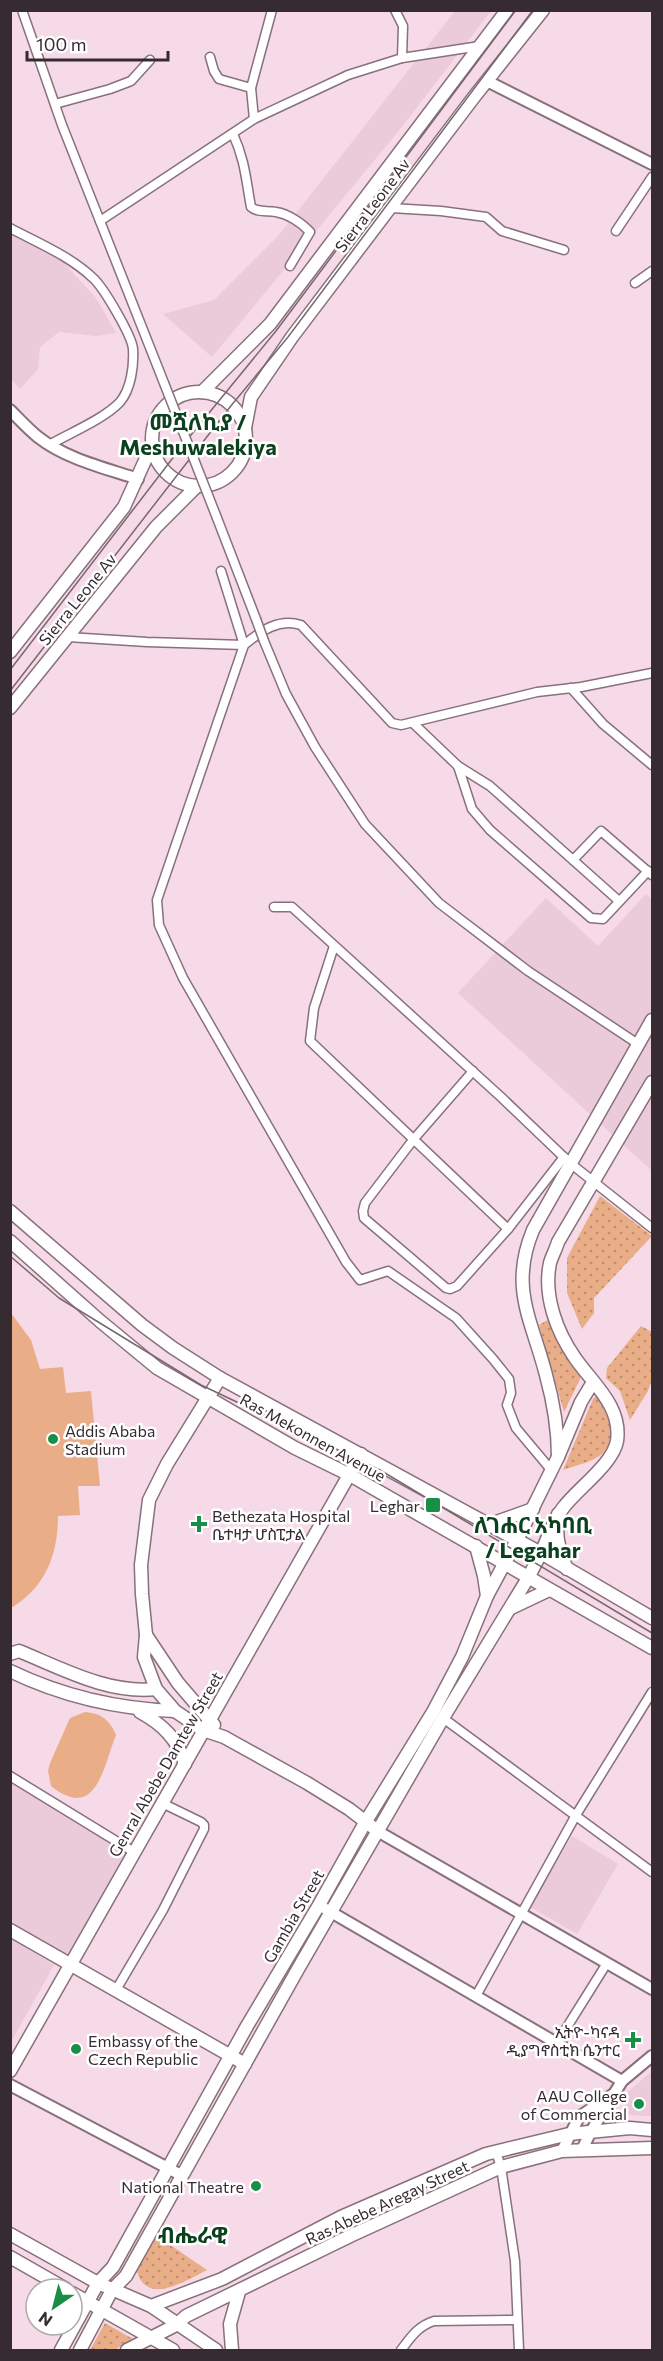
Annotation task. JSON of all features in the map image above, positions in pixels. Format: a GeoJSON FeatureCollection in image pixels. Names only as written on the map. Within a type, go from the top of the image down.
{"type":"FeatureCollection","features":[{"type":"Feature","properties":{"kind":"main road","name":"Sierra Leone Av"},"geometry":{"type":"LineString","coordinates":[[202,392],[270,324],[507,10]]}},
{"type":"Feature","properties":{"kind":"main road","name":"Sierra Leone Av"},"geometry":{"type":"LineString","coordinates":[[245,428],[251,397],[292,337],[543,10]]}},
{"type":"Feature","properties":{"kind":"main road"},"geometry":{"type":"LineString","coordinates":[[13,646],[124,507],[152,445],[154,424],[165,407],[181,395],[202,392],[229,403],[239,414],[245,428],[246,446],[240,462],[230,475],[214,484],[197,486],[181,483],[167,474],[157,460],[152,445]]}},
{"type":"Feature","properties":{"kind":"main road","name":"Sierra Leone Av"},"geometry":{"type":"LineString","coordinates":[[10,708],[156,527],[197,486]]}},
{"type":"Feature","properties":{"kind":"main road"},"geometry":{"type":"LineString","coordinates":[[558,1457],[558,1424],[546,1373],[528,1320],[522,1288],[523,1261],[533,1230],[567,1160],[652,1020]]}},
{"type":"Feature","properties":{"kind":"main road","name":"Gambia Street"},"geometry":{"type":"LineString","coordinates":[[80,2350],[112,2290],[126,2276],[181,2175],[443,1718],[511,1608],[541,1553],[558,1514],[607,1462],[617,1443],[617,1420],[608,1399],[575,1358],[559,1329],[548,1289],[550,1263],[558,1242],[652,1082]]}},
{"type":"Feature","properties":{"kind":"main road","name":"Ras Mekonnen Avenue"},"geometry":{"type":"LineString","coordinates":[[10,1212],[142,1325],[220,1378],[541,1553],[652,1618]]}},
{"type":"Feature","properties":{"kind":"main road","name":"Ras Mekonnen Avenue"},"geometry":{"type":"LineString","coordinates":[[10,1241],[128,1345],[158,1368],[295,1448],[350,1475],[652,1648]]}},
{"type":"Feature","properties":{"kind":"main road"},"geometry":{"type":"LineString","coordinates":[[175,1711],[156,1689],[144,1657],[146,1635],[141,1565],[149,1500],[167,1464],[220,1378]]}},
{"type":"Feature","properties":{"kind":"main road","name":"Gambia Street"},"geometry":{"type":"LineString","coordinates":[[61,2350],[98,2283],[113,2267],[247,2026],[442,1693],[462,1656],[487,1596],[552,1471],[581,1402],[593,1382]]}},
{"type":"Feature","properties":{"kind":"main road","name":"Genral Abebe Damtew Street"},"geometry":{"type":"LineString","coordinates":[[10,2071],[134,1852],[164,1804],[206,1725],[361,1454]]}},
{"type":"Feature","properties":{"kind":"main road"},"geometry":{"type":"LineString","coordinates":[[488,1525],[532,1509]]}},
{"type":"Feature","properties":{"kind":"main road"},"geometry":{"type":"LineString","coordinates":[[558,1514],[556,1529],[562,1557],[568,1570]]}},
{"type":"Feature","properties":{"kind":"main road"},"geometry":{"type":"LineString","coordinates":[[476,1546],[487,1596]]}},
{"type":"Feature","properties":{"kind":"main road"},"geometry":{"type":"LineString","coordinates":[[511,1608],[549,1590]]}},
{"type":"Feature","properties":{"kind":"main road"},"geometry":{"type":"LineString","coordinates":[[146,1635],[206,1725]]}},
{"type":"Feature","properties":{"kind":"main road"},"geometry":{"type":"LineString","coordinates":[[10,1654],[19,1651],[92,1681],[126,1690],[156,1689]]}},
{"type":"Feature","properties":{"kind":"main road"},"geometry":{"type":"LineString","coordinates":[[10,1671],[92,1701],[136,1710],[175,1711],[206,1725],[307,1783],[379,1832]]}},
{"type":"Feature","properties":{"kind":"main road"},"geometry":{"type":"LineString","coordinates":[[136,1710],[152,1719],[173,1736],[182,1751],[185,1764]]}},
{"type":"Feature","properties":{"kind":"main road"},"geometry":{"type":"LineString","coordinates":[[10,1930],[245,2064]]}},
{"type":"Feature","properties":{"kind":"main road","name":"Ras Abebe Aregay Street"},"geometry":{"type":"LineString","coordinates":[[151,2306],[222,2279],[341,2217],[496,2152],[569,2133],[630,2128],[652,2130]]}},
{"type":"Feature","properties":{"kind":"main road","name":"Ras Abebe Aregay Street"},"geometry":{"type":"LineString","coordinates":[[127,2350],[176,2325],[186,2316],[350,2236],[501,2167],[562,2151],[652,2148]]}},
{"type":"Feature","properties":{"kind":"main road"},"geometry":{"type":"LineString","coordinates":[[341,2217],[350,2236]]}},
{"type":"Feature","properties":{"kind":"main road"},"geometry":{"type":"LineString","coordinates":[[10,2234],[98,2283],[151,2306],[216,2350]]}},
{"type":"Feature","properties":{"kind":"main road"},"geometry":{"type":"LineString","coordinates":[[10,2257],[45,2277]]}},
{"type":"Feature","properties":{"kind":"main road"},"geometry":{"type":"LineString","coordinates":[[232,2350],[230,2324],[239,2292]]}},
{"type":"Feature","properties":{"kind":"main road"},"geometry":{"type":"LineString","coordinates":[[84,2300],[173,2350]]}},
{"type":"Feature","properties":{"kind":"street"},"geometry":{"type":"LineString","coordinates":[[22,10],[55,104],[264,641],[286,694],[315,747],[365,824],[439,903],[528,971],[638,1044]]}},
{"type":"Feature","properties":{"kind":"street"},"geometry":{"type":"LineString","coordinates":[[254,118],[251,88],[272,10]]}},
{"type":"Feature","properties":{"kind":"street"},"geometry":{"type":"LineString","coordinates":[[395,10],[403,26],[402,58]]}},
{"type":"Feature","properties":{"kind":"street"},"geometry":{"type":"LineString","coordinates":[[100,221],[254,118],[348,75],[402,58],[481,46]]}},
{"type":"Feature","properties":{"kind":"street"},"geometry":{"type":"LineString","coordinates":[[210,57],[219,79],[251,88]]}},
{"type":"Feature","properties":{"kind":"street"},"geometry":{"type":"LineString","coordinates":[[55,104],[131,81],[150,60]]}},
{"type":"Feature","properties":{"kind":"street"},"geometry":{"type":"LineString","coordinates":[[487,81],[652,164]]}},
{"type":"Feature","properties":{"kind":"street"},"geometry":{"type":"LineString","coordinates":[[233,134],[242,153],[247,172],[252,207],[255,210],[288,216],[305,226],[310,232],[290,266]]}},
{"type":"Feature","properties":{"kind":"street"},"geometry":{"type":"LineString","coordinates":[[616,231],[652,177]]}},
{"type":"Feature","properties":{"kind":"street"},"geometry":{"type":"LineString","coordinates":[[391,208],[486,217],[502,231],[564,250]]}},
{"type":"Feature","properties":{"kind":"street"},"geometry":{"type":"LineString","coordinates":[[10,228],[76,263],[95,279],[110,301],[133,347],[129,388],[120,401],[109,412],[49,445]]}},
{"type":"Feature","properties":{"kind":"street"},"geometry":{"type":"LineString","coordinates":[[635,283],[652,274]]}},
{"type":"Feature","properties":{"kind":"street"},"geometry":{"type":"LineString","coordinates":[[10,410],[49,445],[74,457],[138,479]]}},
{"type":"Feature","properties":{"kind":"street"},"geometry":{"type":"LineString","coordinates":[[221,571],[244,645]]}},
{"type":"Feature","properties":{"kind":"street"},"geometry":{"type":"LineString","coordinates":[[552,1471],[516,1428],[507,1405],[512,1393],[509,1379],[456,1318],[388,1271],[360,1280],[353,1271],[270,1132],[183,978],[163,937],[159,925],[157,900],[244,645],[260,632],[279,623],[289,621],[301,625],[392,723],[401,725],[414,724],[537,692],[652,673]]}},
{"type":"Feature","properties":{"kind":"street"},"geometry":{"type":"LineString","coordinates":[[68,637],[244,645]]}},
{"type":"Feature","properties":{"kind":"street"},"geometry":{"type":"LineString","coordinates":[[571,688],[603,724],[652,765]]}},
{"type":"Feature","properties":{"kind":"street"},"geometry":{"type":"LineString","coordinates":[[414,724],[458,766],[490,786],[619,902]]}},
{"type":"Feature","properties":{"kind":"street"},"geometry":{"type":"LineString","coordinates":[[458,766],[472,809],[490,830],[591,918],[603,919],[650,873],[601,831],[573,860]]}},
{"type":"Feature","properties":{"kind":"street"},"geometry":{"type":"LineString","coordinates":[[274,907],[292,907],[473,1071],[592,1183],[652,1228]]}},
{"type":"Feature","properties":{"kind":"street"},"geometry":{"type":"LineString","coordinates":[[334,946],[314,1008],[310,1041],[508,1229]]}},
{"type":"Feature","properties":{"kind":"street"},"geometry":{"type":"LineString","coordinates":[[473,1071],[412,1140],[365,1203],[364,1218],[450,1289],[457,1286],[567,1160]]}},
{"type":"Feature","properties":{"kind":"street"},"geometry":{"type":"LineString","coordinates":[[476,1996],[576,1815],[652,1692]]}},
{"type":"Feature","properties":{"kind":"street"},"geometry":{"type":"LineString","coordinates":[[443,1718],[652,1872]]}},
{"type":"Feature","properties":{"kind":"street"},"geometry":{"type":"LineString","coordinates":[[10,1776],[134,1852]]}},
{"type":"Feature","properties":{"kind":"street"},"geometry":{"type":"LineString","coordinates":[[116,1990],[163,1910],[204,1829],[201,1822],[164,1804]]}},
{"type":"Feature","properties":{"kind":"street"},"geometry":{"type":"LineString","coordinates":[[379,1832],[652,1989]]}},
{"type":"Feature","properties":{"kind":"street"},"geometry":{"type":"LineString","coordinates":[[319,1905],[622,2081]]}},
{"type":"Feature","properties":{"kind":"street"},"geometry":{"type":"LineString","coordinates":[[557,2043],[607,1963]]}},
{"type":"Feature","properties":{"kind":"street"},"geometry":{"type":"LineString","coordinates":[[582,2150],[622,2081],[652,2056]]}},
{"type":"Feature","properties":{"kind":"street"},"geometry":{"type":"LineString","coordinates":[[10,2085],[181,2175]]}},
{"type":"Feature","properties":{"kind":"street"},"geometry":{"type":"LineString","coordinates":[[562,2151],[579,2117],[615,2093]]}},
{"type":"Feature","properties":{"kind":"street"},"geometry":{"type":"LineString","coordinates":[[496,2152],[501,2167],[514,2261],[519,2350]]}},
{"type":"Feature","properties":{"kind":"street"},"geometry":{"type":"LineString","coordinates":[[401,2350],[416,2330],[434,2321],[517,2320]]}},
{"type":"Feature","properties":{"kind":"shaded area"},"geometry":{"type":"Polygon","coordinates":[[[455,11],[491,11],[401,128],[212,357],[163,314],[214,300],[279,235],[455,11]]]}},
{"type":"Feature","properties":{"kind":"shaded area"},"geometry":{"type":"Polygon","coordinates":[[[10,232],[64,263],[96,298],[116,333],[96,336],[59,332],[40,347],[38,369],[20,389],[11,379],[10,232]]]}},
{"type":"Feature","properties":{"kind":"shaded area"},"geometry":{"type":"Polygon","coordinates":[[[646,894],[652,900],[652,1171],[458,993],[546,898],[598,946],[646,894]]]}},
{"type":"Feature","properties":{"kind":"shaded area"},"geometry":{"type":"Polygon","coordinates":[[[600,1196],[652,1236],[594,1298],[594,1313],[582,1329],[567,1293],[567,1258],[600,1196]]]}},
{"type":"Feature","properties":{"kind":"shaded area","name":"Addis Ababa Stadium"},"geometry":{"type":"Polygon","coordinates":[[[11,1313],[31,1340],[40,1369],[63,1367],[66,1393],[91,1391],[100,1486],[78,1486],[80,1515],[58,1516],[55,1544],[47,1569],[33,1591],[11,1608],[11,1313]]]}},
{"type":"Feature","properties":{"kind":"shaded area"},"geometry":{"type":"Polygon","coordinates":[[[549,1319],[582,1375],[564,1412],[539,1325],[549,1319]]]}},
{"type":"Feature","properties":{"kind":"shaded area"},"geometry":{"type":"Polygon","coordinates":[[[641,1326],[652,1332],[652,1379],[648,1391],[630,1420],[620,1391],[606,1378],[607,1368],[641,1326]]]}},
{"type":"Feature","properties":{"kind":"shaded area"},"geometry":{"type":"Polygon","coordinates":[[[599,1393],[610,1424],[610,1440],[607,1447],[594,1459],[563,1470],[593,1399],[599,1393]]]}},
{"type":"Feature","properties":{"kind":"shaded area"},"geometry":{"type":"Polygon","coordinates":[[[85,1712],[104,1718],[116,1735],[96,1786],[88,1794],[78,1798],[66,1795],[51,1786],[48,1771],[70,1718],[85,1712]]]}},
{"type":"Feature","properties":{"kind":"shaded area"},"geometry":{"type":"Polygon","coordinates":[[[10,1770],[14,1771],[11,1776],[134,1852],[70,1964],[11,1927],[10,1770]]]}},
{"type":"Feature","properties":{"kind":"shaded area"},"geometry":{"type":"Polygon","coordinates":[[[572,1836],[618,1864],[577,1934],[530,1907],[572,1836]]]}},
{"type":"Feature","properties":{"kind":"shaded area"},"geometry":{"type":"Polygon","coordinates":[[[11,1939],[54,1965],[11,2042],[11,1939]]]}},
{"type":"Feature","properties":{"kind":"shaded area","name":"AAU College of Commercial"},"geometry":{"type":"Polygon","coordinates":[[[652,2071],[652,2116],[622,2115],[628,2092],[652,2071]]]}},
{"type":"Feature","properties":{"kind":"shaded area"},"geometry":{"type":"Polygon","coordinates":[[[154,2234],[207,2270],[167,2288],[148,2287],[141,2280],[136,2268],[154,2234]]]}},
{"type":"Feature","properties":{"kind":"shaded area"},"geometry":{"type":"Polygon","coordinates":[[[105,2323],[133,2339],[114,2350],[90,2350],[105,2323]]]}},
{"type":"Feature","properties":{"kind":"tram line"},"geometry":{"type":"LineString","coordinates":[[10,670],[182,446],[276,331],[516,10]]}},
{"type":"Feature","properties":{"kind":"tram line"},"geometry":{"type":"LineString","coordinates":[[10,691],[230,407],[288,337],[533,10]]}},
{"type":"Feature","properties":{"kind":"tram line"},"geometry":{"type":"LineString","coordinates":[[10,1256],[59,1298],[201,1385],[380,1470],[652,1633]]}},
{"type":"Feature","properties":{"kind":"place","name":"Addis Ababa Stadium"},"geometry":{"type":"Point","coordinates":[53,1439]}},
{"type":"Feature","properties":{"kind":"place","name":"Leghar"},"geometry":{"type":"Point","coordinates":[433,1505]}},
{"type":"Feature","properties":{"kind":"place","name":"Bethezata Hospital ቤተዛታ ሆስፒታል"},"geometry":{"type":"Point","coordinates":[199,1524]}},
{"type":"Feature","properties":{"kind":"place","name":"ኢትዮ-ካናዳ ዲያግኖስቲክ ሴንተር"},"geometry":{"type":"Point","coordinates":[633,2040]}},
{"type":"Feature","properties":{"kind":"place","name":"Embassy of the Czech Republic"},"geometry":{"type":"Point","coordinates":[76,2049]}},
{"type":"Feature","properties":{"kind":"place","name":"AAU College of Commercial"},"geometry":{"type":"Point","coordinates":[639,2104]}},
{"type":"Feature","properties":{"kind":"place","name":"National Theatre"},"geometry":{"type":"Point","coordinates":[256,2186]}},
{"type":"Feature","properties":{"kind":"district","name":"መሿለኪያ / Meshuwalekiya"},"geometry":{"type":"Point","coordinates":[198,434]}},
{"type":"Feature","properties":{"kind":"district","name":"ለገሐር አካባቢ / Legahar"},"geometry":{"type":"Point","coordinates":[533,1536]}},
{"type":"Feature","properties":{"kind":"district","name":"ብሔራዊ"},"geometry":{"type":"Point","coordinates":[193,2234]}}]}
